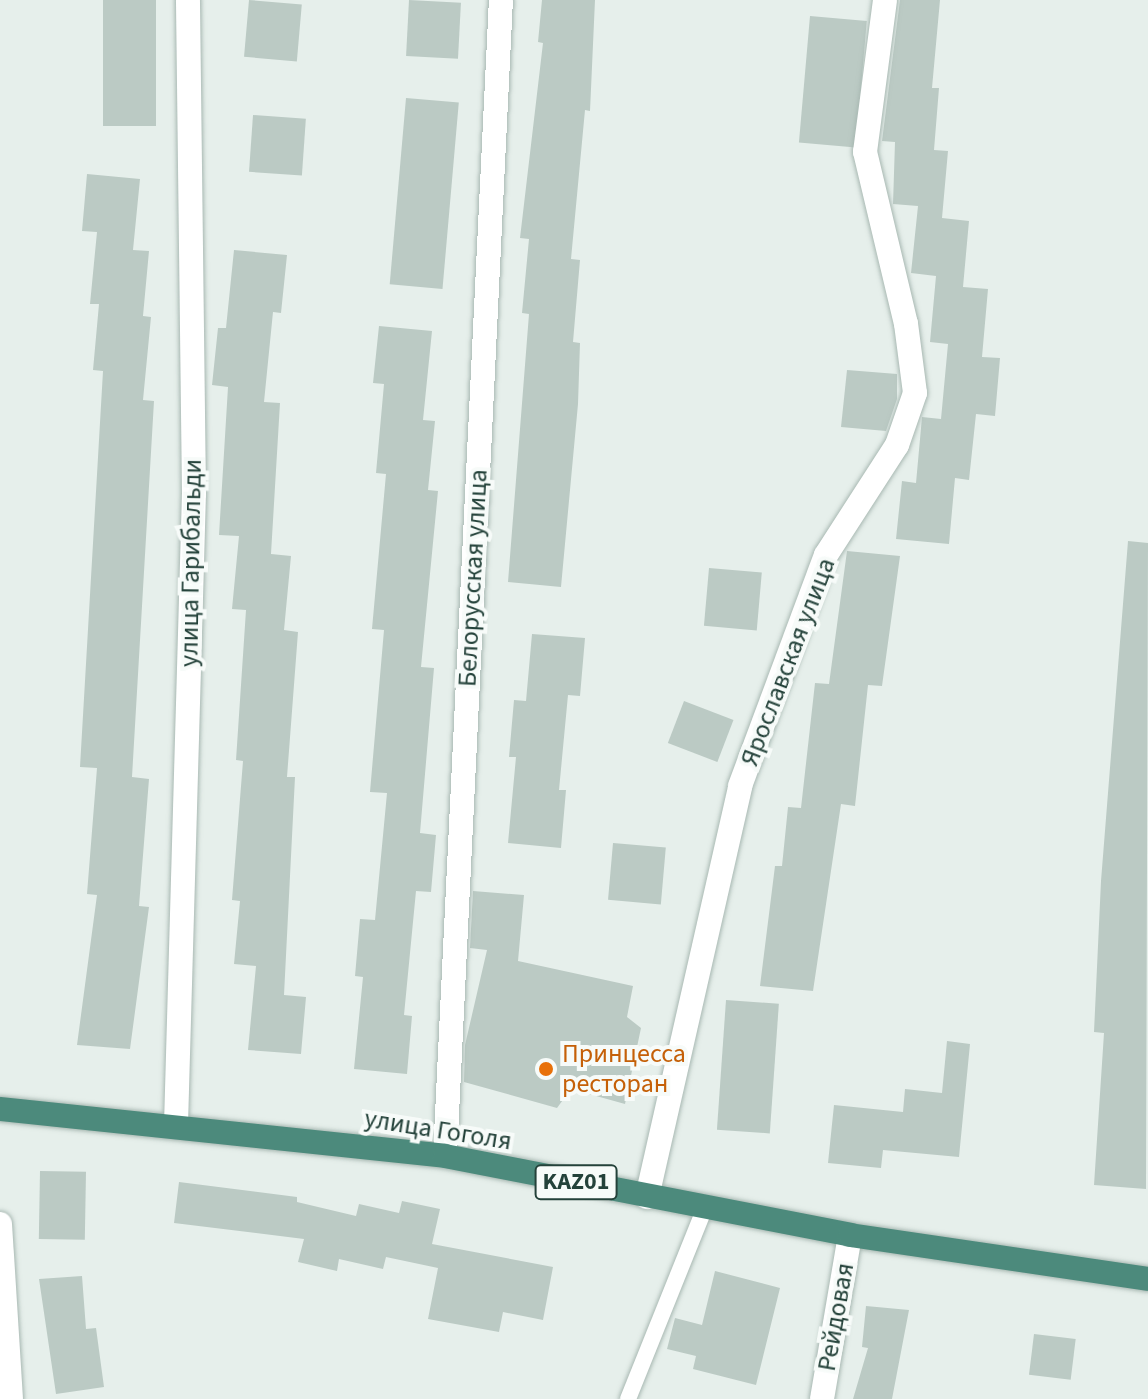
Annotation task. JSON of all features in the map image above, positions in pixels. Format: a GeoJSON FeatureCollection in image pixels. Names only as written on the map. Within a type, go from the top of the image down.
{"type":"FeatureCollection","features":[{"type":"Feature","properties":{"kind":"highway","name":"улица Гоголя"},"geometry":{"type":"LineString","coordinates":[[0,1109],[176,1125],[445,1156],[850,1235],[1148,1279]]}},
{"type":"Feature","properties":{"kind":"street","name":"улица Гарибальди"},"geometry":{"type":"LineString","coordinates":[[176,1125],[194,494],[188,0]]}},
{"type":"Feature","properties":{"kind":"street","name":"Белорусская улица"},"geometry":{"type":"LineString","coordinates":[[445,1156],[501,0]]}},
{"type":"Feature","properties":{"kind":"street","name":"Ярославская улица"},"geometry":{"type":"LineString","coordinates":[[647,1197],[740,786],[826,555],[897,445],[915,393],[906,324],[865,152],[885,0]]}},
{"type":"Feature","properties":{"kind":"street"},"geometry":{"type":"LineString","coordinates":[[0,1224],[11,1399]]}},
{"type":"Feature","properties":{"kind":"street","name":"Рейдовая"},"geometry":{"type":"LineString","coordinates":[[822,1399],[850,1235]]}},
{"type":"Feature","properties":{"kind":"lane"},"geometry":{"type":"LineString","coordinates":[[628,1399],[705,1207]]}},
{"type":"Feature","properties":{"kind":"building"},"geometry":{"type":"Polygon","coordinates":[[[103,0],[156,0],[156,126],[103,126],[103,0]]]}},
{"type":"Feature","properties":{"kind":"building"},"geometry":{"type":"Polygon","coordinates":[[[249,0],[302,5],[297,61],[244,57],[249,0]]]}},
{"type":"Feature","properties":{"kind":"building"},"geometry":{"type":"Polygon","coordinates":[[[409,0],[461,3],[458,59],[406,56],[409,0]]]}},
{"type":"Feature","properties":{"kind":"building"},"geometry":{"type":"Polygon","coordinates":[[[542,0],[595,0],[590,111],[585,110],[571,259],[580,260],[573,342],[580,343],[578,404],[561,587],[508,582],[529,314],[522,313],[529,239],[520,238],[543,43],[538,42],[542,0]]]}},
{"type":"Feature","properties":{"kind":"building"},"geometry":{"type":"Polygon","coordinates":[[[900,0],[940,0],[932,88],[939,88],[934,150],[948,151],[942,218],[969,221],[963,287],[988,289],[982,357],[1000,358],[995,416],[976,414],[969,480],[955,478],[949,544],[896,539],[902,481],[916,483],[922,417],[941,419],[948,344],[930,342],[936,276],[911,273],[918,206],[893,204],[895,142],[882,141],[900,0]]]}},
{"type":"Feature","properties":{"kind":"building"},"geometry":{"type":"Polygon","coordinates":[[[810,16],[867,21],[856,147],[799,143],[810,16]]]}},
{"type":"Feature","properties":{"kind":"building"},"geometry":{"type":"Polygon","coordinates":[[[406,98],[459,103],[443,289],[390,284],[406,98]]]}},
{"type":"Feature","properties":{"kind":"building"},"geometry":{"type":"Polygon","coordinates":[[[253,115],[306,119],[302,176],[249,172],[253,115]]]}},
{"type":"Feature","properties":{"kind":"building"},"geometry":{"type":"Polygon","coordinates":[[[87,174],[140,179],[133,250],[149,251],[143,316],[151,317],[143,400],[154,401],[132,777],[149,779],[139,906],[149,907],[130,1049],[77,1045],[97,895],[87,894],[97,768],[80,767],[103,371],[93,370],[99,304],[90,304],[97,232],[82,231],[87,174]]]}},
{"type":"Feature","properties":{"kind":"building"},"geometry":{"type":"Polygon","coordinates":[[[234,250],[287,255],[281,313],[273,312],[264,402],[280,403],[271,554],[291,556],[284,630],[298,632],[287,777],[295,777],[284,995],[306,997],[301,1054],[248,1050],[256,966],[234,964],[240,901],[232,900],[243,761],[236,760],[246,610],[232,609],[239,536],[219,535],[228,387],[212,385],[218,328],[226,328],[234,250]]]}},
{"type":"Feature","properties":{"kind":"building"},"geometry":{"type":"Polygon","coordinates":[[[379,326],[432,331],[423,420],[435,421],[428,490],[438,491],[421,667],[434,668],[420,833],[436,835],[431,892],[416,891],[404,1015],[412,1016],[407,1074],[354,1069],[363,977],[355,976],[360,919],[375,920],[387,793],[370,792],[384,630],[372,629],[386,474],[376,473],[384,384],[373,383],[379,326]]]}},
{"type":"Feature","properties":{"kind":"building"},"geometry":{"type":"Polygon","coordinates":[[[847,370],[897,374],[897,399],[886,431],[841,427],[847,370]]]}},
{"type":"Feature","properties":{"kind":"building"},"geometry":{"type":"Polygon","coordinates":[[[1128,541],[1148,543],[1146,1189],[1094,1185],[1104,1033],[1094,1032],[1101,881],[1128,541]]]}},
{"type":"Feature","properties":{"kind":"building"},"geometry":{"type":"Polygon","coordinates":[[[847,551],[900,556],[882,686],[868,685],[855,806],[841,804],[813,991],[760,986],[775,866],[782,866],[788,807],[801,808],[815,683],[829,684],[847,551]]]}},
{"type":"Feature","properties":{"kind":"building"},"geometry":{"type":"Polygon","coordinates":[[[709,568],[762,573],[757,630],[704,626],[709,568]]]}},
{"type":"Feature","properties":{"kind":"building"},"geometry":{"type":"Polygon","coordinates":[[[532,634],[585,638],[580,696],[568,695],[559,790],[566,790],[561,848],[508,843],[516,757],[509,757],[514,700],[526,701],[532,634]]]}},
{"type":"Feature","properties":{"kind":"building"},"geometry":{"type":"Polygon","coordinates":[[[684,701],[733,720],[717,762],[668,743],[684,701]]]}},
{"type":"Feature","properties":{"kind":"building"},"geometry":{"type":"Polygon","coordinates":[[[613,843],[666,848],[661,904],[608,900],[613,843]]]}},
{"type":"Feature","properties":{"kind":"building"},"geometry":{"type":"Polygon","coordinates":[[[473,891],[524,895],[518,961],[633,986],[627,1017],[641,1028],[625,1104],[571,1089],[557,1108],[464,1082],[465,1045],[487,950],[470,948],[473,891]]]}},
{"type":"Feature","properties":{"kind":"building"},"geometry":{"type":"Polygon","coordinates":[[[726,1000],[779,1004],[770,1133],[717,1130],[726,1000]]]}},
{"type":"Feature","properties":{"kind":"building"},"geometry":{"type":"Polygon","coordinates":[[[947,1041],[970,1044],[959,1157],[883,1150],[881,1168],[828,1163],[834,1105],[903,1112],[905,1089],[942,1093],[947,1041]]]}},
{"type":"Feature","properties":{"kind":"building"},"geometry":{"type":"Polygon","coordinates":[[[40,1171],[86,1172],[85,1240],[39,1239],[40,1171]]]}},
{"type":"Feature","properties":{"kind":"building"},"geometry":{"type":"Polygon","coordinates":[[[179,1182],[297,1197],[297,1202],[356,1216],[359,1204],[399,1213],[402,1201],[440,1209],[432,1244],[553,1267],[543,1320],[503,1312],[499,1332],[428,1319],[438,1268],[386,1257],[383,1269],[339,1259],[337,1271],[298,1262],[304,1239],[174,1223],[179,1182]]]}},
{"type":"Feature","properties":{"kind":"building"},"geometry":{"type":"Polygon","coordinates":[[[715,1271],[780,1288],[756,1385],[693,1369],[696,1356],[667,1349],[675,1318],[702,1325],[715,1271]]]}},
{"type":"Feature","properties":{"kind":"building"},"geometry":{"type":"Polygon","coordinates":[[[82,1276],[86,1329],[96,1328],[104,1387],[56,1394],[39,1279],[82,1276]]]}},
{"type":"Feature","properties":{"kind":"building"},"geometry":{"type":"Polygon","coordinates":[[[866,1306],[909,1310],[892,1399],[853,1399],[868,1348],[862,1347],[866,1306]]]}},
{"type":"Feature","properties":{"kind":"building"},"geometry":{"type":"Polygon","coordinates":[[[1034,1334],[1076,1339],[1071,1380],[1029,1375],[1034,1334]]]}},
{"type":"Feature","properties":{"kind":"place","name":"Принцесса ресторан"},"geometry":{"type":"Point","coordinates":[546,1069]}}]}
